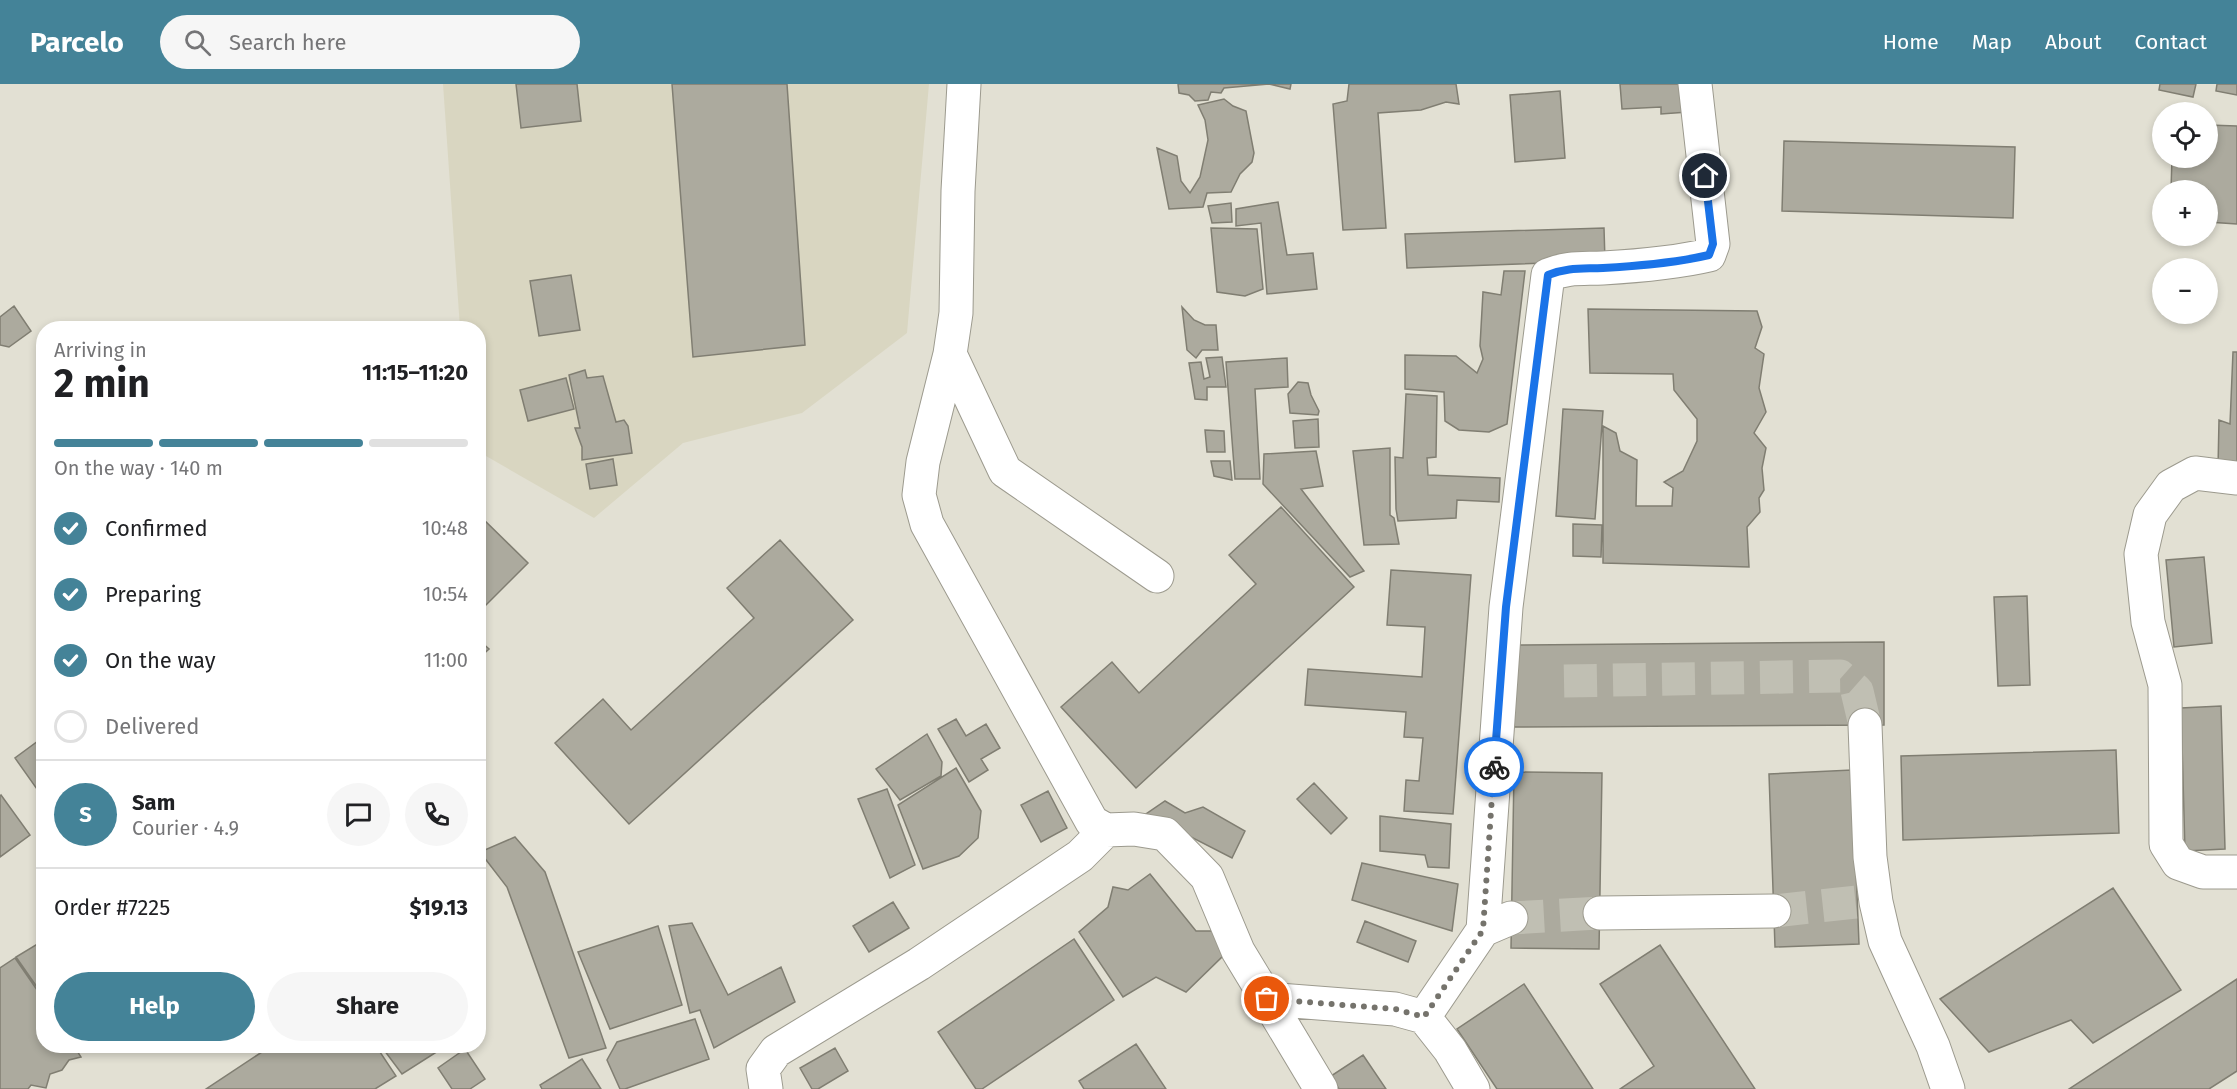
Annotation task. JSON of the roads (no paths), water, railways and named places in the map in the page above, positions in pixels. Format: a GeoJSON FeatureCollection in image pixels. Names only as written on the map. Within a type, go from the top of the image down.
{"type":"FeatureCollection","features":[{"type":"Feature","properties":{"kind":"street"},"geometry":{"type":"LineString","coordinates":[[964,84],[958,191],[956,314],[950,354],[923,462],[919,495],[927,524],[1092,822],[1106,830],[1134,829],[1166,834],[1207,877],[1238,951],[1321,1089]]}},
{"type":"Feature","properties":{"kind":"street"},"geometry":{"type":"LineString","coordinates":[[1424,1017],[1497,924],[1506,607],[1548,275],[1564,268],[1602,268],[1690,260],[1709,255],[1713,244],[1695,84]]}},
{"type":"Feature","properties":{"kind":"street"},"geometry":{"type":"LineString","coordinates":[[950,354],[1005,471],[1157,576]]}},
{"type":"Feature","properties":{"kind":"street"},"geometry":{"type":"LineString","coordinates":[[2237,478],[2195,473],[2171,486],[2150,515],[2141,554],[2148,622],[2164,685],[2166,844],[2178,863],[2203,872],[2237,872]]}},
{"type":"Feature","properties":{"kind":"street"},"geometry":{"type":"LineString","coordinates":[[1865,725],[1870,857],[1867,902],[1934,1046],[1947,1089]]}},
{"type":"Feature","properties":{"kind":"street"},"geometry":{"type":"LineString","coordinates":[[766,1089],[763,1069],[776,1051],[957,938],[1080,856],[1106,830]]}},
{"type":"Feature","properties":{"kind":"street"},"geometry":{"type":"LineString","coordinates":[[1600,913],[1774,911]]}},
{"type":"Feature","properties":{"kind":"street"},"geometry":{"type":"LineString","coordinates":[[1267,999],[1395,1009],[1424,1017],[1450,1050],[1473,1089]]}},
{"type":"Feature","properties":{"kind":"tunnel"},"geometry":{"type":"LineString","coordinates":[[1564,681],[1840,676],[1857,691],[1865,725]]}},
{"type":"Feature","properties":{"kind":"tunnel"},"geometry":{"type":"LineString","coordinates":[[1774,911],[1857,902]]}},
{"type":"Feature","properties":{"kind":"tunnel"},"geometry":{"type":"LineString","coordinates":[[1511,918],[1600,913]]}}]}
